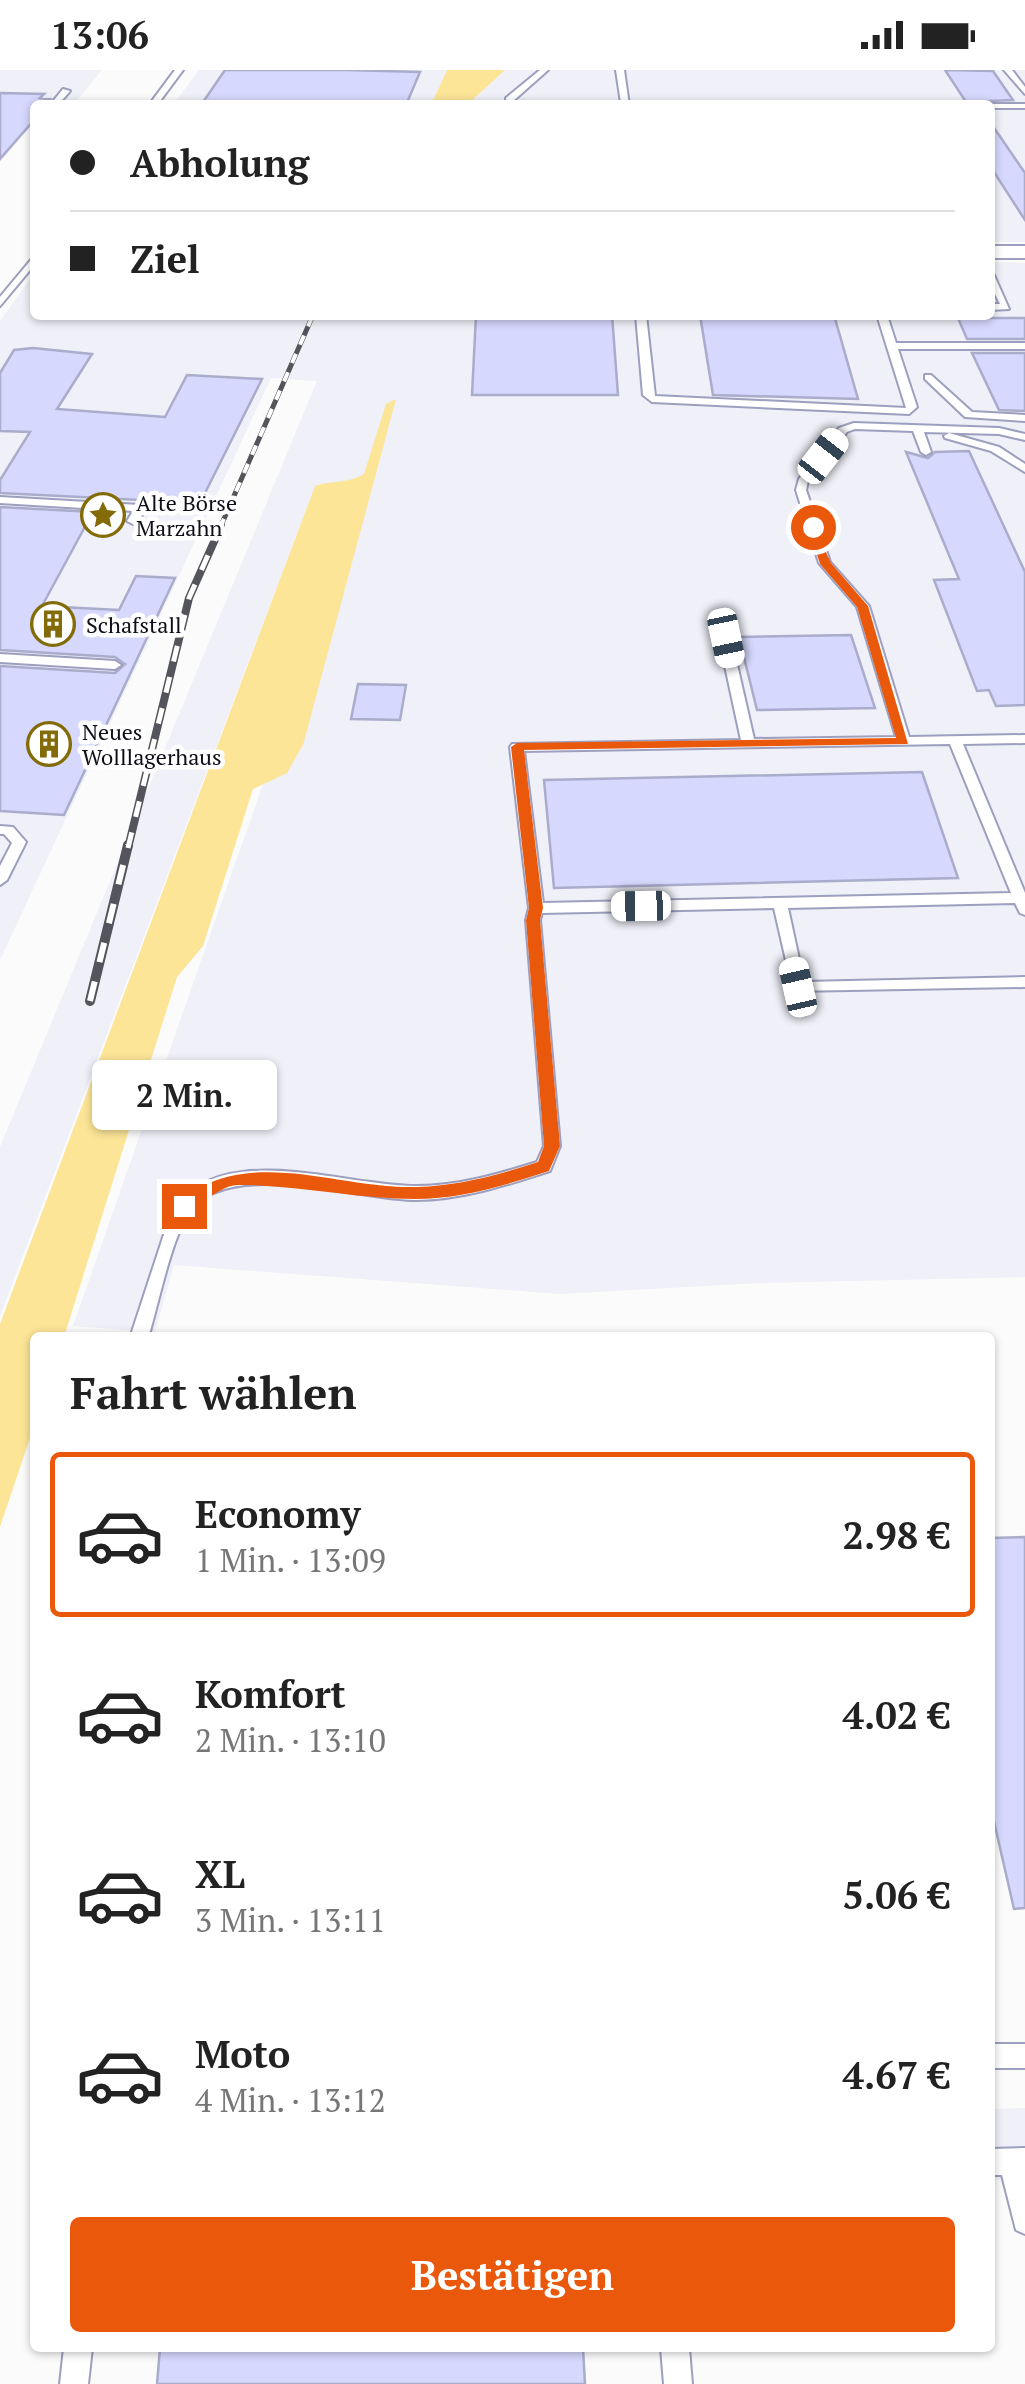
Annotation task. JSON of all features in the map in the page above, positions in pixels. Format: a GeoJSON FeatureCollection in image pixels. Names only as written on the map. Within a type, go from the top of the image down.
{"type":"FeatureCollection","features":[{"type":"Feature","properties":{"kind":"street"},"geometry":{"type":"LineString","coordinates":[[995,252],[1025,252]]}},
{"type":"Feature","properties":{"kind":"lane"},"geometry":{"type":"LineString","coordinates":[[158,100],[179,70]]}},
{"type":"Feature","properties":{"kind":"lane"},"geometry":{"type":"LineString","coordinates":[[509,100],[544,70]]}},
{"type":"Feature","properties":{"kind":"lane"},"geometry":{"type":"LineString","coordinates":[[620,70],[623,100]]}},
{"type":"Feature","properties":{"kind":"lane"},"geometry":{"type":"LineString","coordinates":[[1008,70],[1025,92]]}},
{"type":"Feature","properties":{"kind":"lane"},"geometry":{"type":"LineString","coordinates":[[58,100],[66,91]]}},
{"type":"Feature","properties":{"kind":"lane"},"geometry":{"type":"LineString","coordinates":[[995,106],[1025,106]]}},
{"type":"Feature","properties":{"kind":"lane"},"geometry":{"type":"LineString","coordinates":[[0,303],[30,264]]}},
{"type":"Feature","properties":{"kind":"lane"},"geometry":{"type":"LineString","coordinates":[[995,285],[1006,307],[995,307]]}},
{"type":"Feature","properties":{"kind":"lane"},"geometry":{"type":"LineString","coordinates":[[641,320],[648,395],[663,402],[909,411],[912,406],[884,320]]}},
{"type":"Feature","properties":{"kind":"lane"},"geometry":{"type":"LineString","coordinates":[[892,346],[1025,346]]}},
{"type":"Feature","properties":{"kind":"lane"},"geometry":{"type":"LineString","coordinates":[[928,376],[969,415],[1025,418]]}},
{"type":"Feature","properties":{"kind":"lane"},"geometry":{"type":"LineString","coordinates":[[904,742],[863,606],[826,564],[801,490],[803,481],[843,430],[865,424],[1025,438],[1020,446],[1025,456]]}},
{"type":"Feature","properties":{"kind":"lane"},"geometry":{"type":"LineString","coordinates":[[917,427],[926,452]]}},
{"type":"Feature","properties":{"kind":"lane"},"geometry":{"type":"LineString","coordinates":[[917,427],[995,449],[1025,469]]}},
{"type":"Feature","properties":{"kind":"lane"},"geometry":{"type":"LineString","coordinates":[[0,500],[140,508],[133,522]]}},
{"type":"Feature","properties":{"kind":"lane"},"geometry":{"type":"LineString","coordinates":[[726,638],[749,744]]}},
{"type":"Feature","properties":{"kind":"lane"},"geometry":{"type":"LineString","coordinates":[[0,658],[114,666]]}},
{"type":"Feature","properties":{"kind":"lane"},"geometry":{"type":"LineString","coordinates":[[142,1332],[184,1206],[206,1188],[229,1179],[284,1179],[416,1193],[492,1183],[544,1166],[552,1146],[533,920],[536,908],[517,747],[1025,739]]}},
{"type":"Feature","properties":{"kind":"lane"},"geometry":{"type":"LineString","coordinates":[[536,908],[1023,904],[956,741]]}},
{"type":"Feature","properties":{"kind":"lane"},"geometry":{"type":"LineString","coordinates":[[0,830],[8,830],[19,842],[0,880]]}},
{"type":"Feature","properties":{"kind":"lane"},"geometry":{"type":"LineString","coordinates":[[780,903],[798,987],[1025,982]]}},
{"type":"Feature","properties":{"kind":"lane"},"geometry":{"type":"LineString","coordinates":[[995,2050],[1025,2056]]}},
{"type":"Feature","properties":{"kind":"lane"},"geometry":{"type":"LineString","coordinates":[[1009,2161],[1025,2220]]}},
{"type":"Feature","properties":{"kind":"lane"},"geometry":{"type":"LineString","coordinates":[[74,2384],[78,2352]]}},
{"type":"Feature","properties":{"kind":"lane"},"geometry":{"type":"LineString","coordinates":[[675,2352],[678,2384]]}},
{"type":"Feature","properties":{"kind":"shaded area"},"geometry":{"type":"Polygon","coordinates":[[[0,70],[102,70],[77,100],[30,100],[30,127],[0,126],[0,70]]]}},
{"type":"Feature","properties":{"kind":"shaded area"},"geometry":{"type":"Polygon","coordinates":[[[199,70],[447,70],[433,100],[177,100],[199,70]]]}},
{"type":"Feature","properties":{"kind":"shaded area"},"geometry":{"type":"Polygon","coordinates":[[[447,70],[505,70],[472,100],[433,100],[447,70]]]}},
{"type":"Feature","properties":{"kind":"shaded area"},"geometry":{"type":"Polygon","coordinates":[[[505,70],[1025,70],[1025,242],[995,242],[995,100],[472,100],[505,70]]]}},
{"type":"Feature","properties":{"kind":"shaded area"},"geometry":{"type":"Polygon","coordinates":[[[995,262],[1025,263],[1025,1277],[760,1283],[560,1294],[174,1265],[155,1332],[73,1326],[368,485],[315,486],[0,1316],[0,1147],[317,381],[271,378],[0,960],[0,321],[30,279],[30,320],[995,320],[995,262]]]}},
{"type":"Feature","properties":{"kind":"shaded area"},"geometry":{"type":"Polygon","coordinates":[[[396,399],[303,745],[287,773],[253,789],[203,946],[177,977],[66,1332],[30,1332],[30,1438],[0,1527],[0,1324],[315,486],[364,474],[386,404],[396,399]]]}},
{"type":"Feature","properties":{"kind":"shaded area"},"geometry":{"type":"Polygon","coordinates":[[[1025,2108],[1025,2179],[995,2180],[995,2109],[1025,2108]]]}},
{"type":"Feature","properties":{"kind":"building"},"geometry":{"type":"Polygon","coordinates":[[[225,70],[420,72],[408,100],[204,100],[225,70]]]}},
{"type":"Feature","properties":{"kind":"building"},"geometry":{"type":"Polygon","coordinates":[[[945,70],[993,71],[1013,100],[995,101],[965,100],[945,70]]]}},
{"type":"Feature","properties":{"kind":"building"},"geometry":{"type":"Polygon","coordinates":[[[0,93],[44,94],[40,98],[49,100],[30,100],[30,125],[0,159],[0,93]]]}},
{"type":"Feature","properties":{"kind":"building"},"geometry":{"type":"Polygon","coordinates":[[[995,129],[1025,173],[1025,220],[995,174],[995,129]]]}},
{"type":"Feature","properties":{"kind":"building"},"geometry":{"type":"Polygon","coordinates":[[[1025,318],[1025,339],[967,339],[959,320],[1025,318]]]}},
{"type":"Feature","properties":{"kind":"building"},"geometry":{"type":"Polygon","coordinates":[[[476,320],[612,320],[618,395],[472,395],[476,320]]]}},
{"type":"Feature","properties":{"kind":"building"},"geometry":{"type":"Polygon","coordinates":[[[701,320],[835,320],[858,399],[713,395],[701,320]]]}},
{"type":"Feature","properties":{"kind":"building"},"geometry":{"type":"Polygon","coordinates":[[[14,350],[92,354],[57,409],[165,417],[187,375],[262,379],[200,503],[0,493],[0,480],[30,432],[0,431],[0,373],[14,350]]]}},
{"type":"Feature","properties":{"kind":"building"},"geometry":{"type":"Polygon","coordinates":[[[972,353],[1025,353],[1025,411],[999,410],[972,353]]]}},
{"type":"Feature","properties":{"kind":"building"},"geometry":{"type":"Polygon","coordinates":[[[969,451],[1025,572],[1025,705],[996,706],[989,690],[977,691],[934,580],[959,579],[906,452],[928,458],[935,452],[969,451]]]}},
{"type":"Feature","properties":{"kind":"building"},"geometry":{"type":"Polygon","coordinates":[[[0,507],[93,512],[42,606],[119,610],[136,576],[175,578],[64,815],[0,811],[0,666],[115,673],[125,664],[115,657],[0,650],[0,507]]]}},
{"type":"Feature","properties":{"kind":"building"},"geometry":{"type":"Polygon","coordinates":[[[851,635],[875,708],[757,710],[739,637],[851,635]]]}},
{"type":"Feature","properties":{"kind":"building"},"geometry":{"type":"Polygon","coordinates":[[[358,684],[406,685],[400,720],[351,719],[358,684]]]}},
{"type":"Feature","properties":{"kind":"building"},"geometry":{"type":"Polygon","coordinates":[[[922,772],[958,878],[554,888],[544,780],[922,772]]]}},
{"type":"Feature","properties":{"kind":"building"},"geometry":{"type":"Polygon","coordinates":[[[1025,1537],[1025,1908],[1014,1909],[995,1826],[995,1538],[1025,1537]]]}},
{"type":"Feature","properties":{"kind":"building"},"geometry":{"type":"Polygon","coordinates":[[[160,2352],[583,2352],[585,2384],[157,2384],[160,2352]]]}},
{"type":"Feature","properties":{"kind":"railway"},"geometry":{"type":"LineString","coordinates":[[220,528],[311,320]]}},
{"type":"Feature","properties":{"kind":"railway"},"geometry":{"type":"LineString","coordinates":[[128,848],[189,598],[221,526]]}},
{"type":"Feature","properties":{"kind":"railway"},"geometry":{"type":"LineString","coordinates":[[90,1001],[128,845]]}},
{"type":"Feature","properties":{"kind":"place","name":"Alte Börse Marzahn"},"geometry":{"type":"Point","coordinates":[103,515]}},
{"type":"Feature","properties":{"kind":"place","name":"Schafstall"},"geometry":{"type":"Point","coordinates":[53,624]}},
{"type":"Feature","properties":{"kind":"place","name":"Neues Wolllagerhaus"},"geometry":{"type":"Point","coordinates":[49,744]}},
{"type":"Feature","properties":{"kind":"route"},"geometry":{"type":"LineString","coordinates":[[184,1206],[206,1188],[229,1179],[284,1179],[416,1193],[492,1183],[544,1166],[552,1146],[533,920],[536,908],[517,747],[904,742],[863,606],[826,564],[813,527]]}}]}
